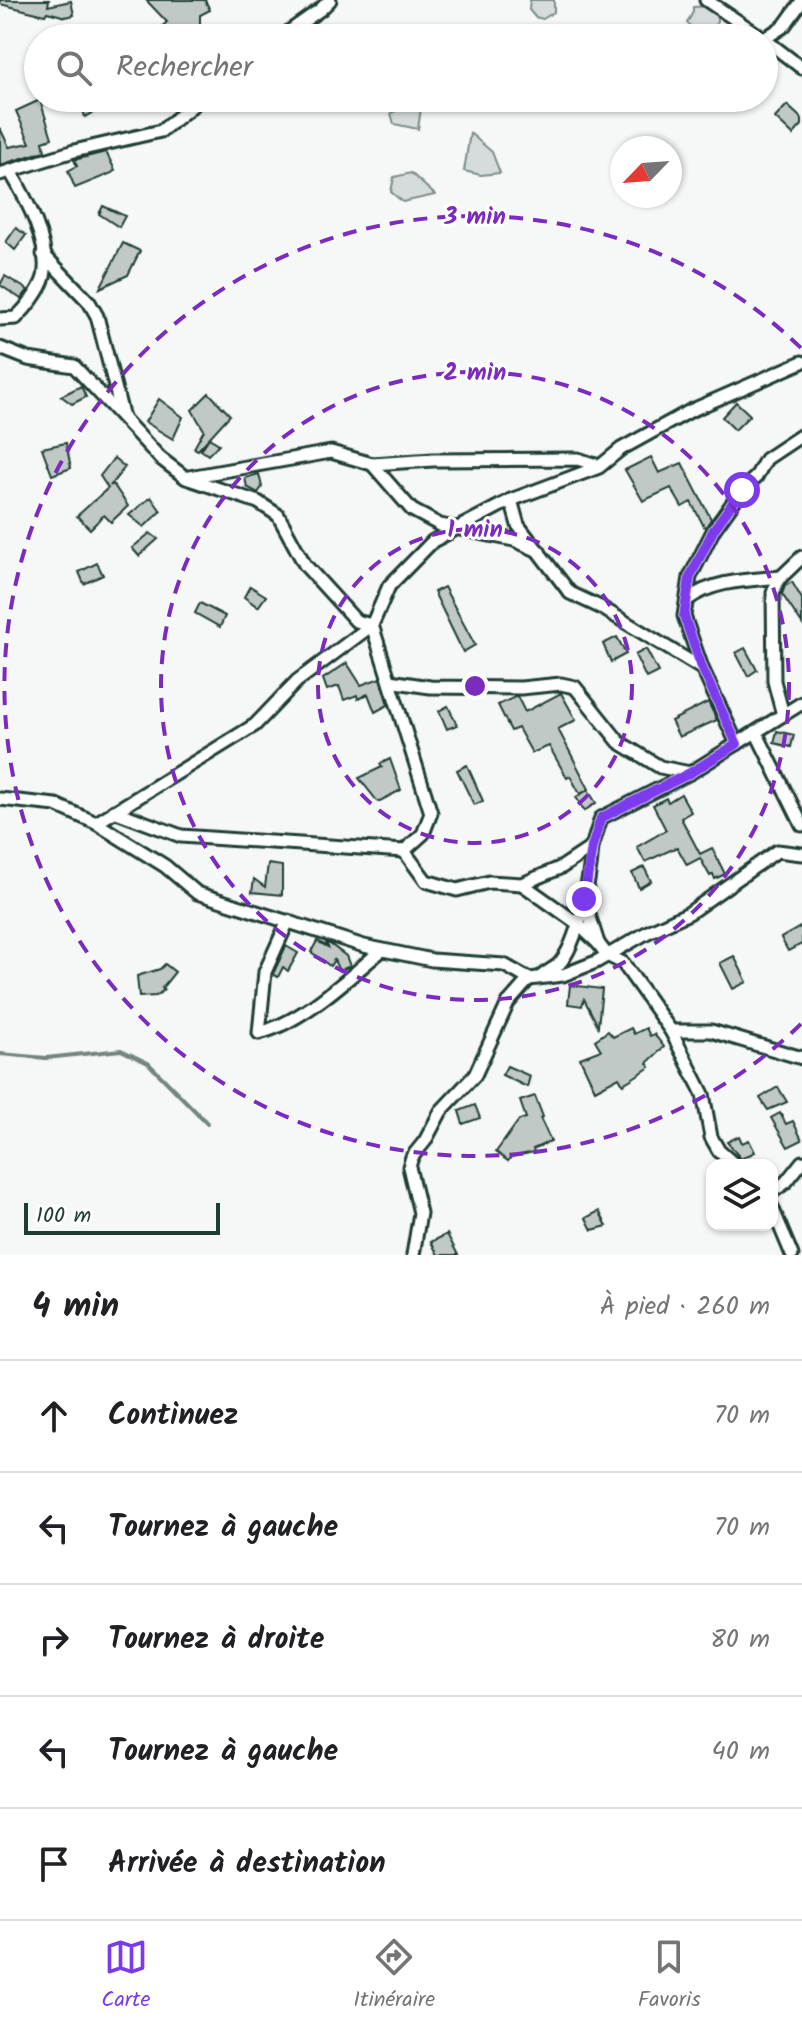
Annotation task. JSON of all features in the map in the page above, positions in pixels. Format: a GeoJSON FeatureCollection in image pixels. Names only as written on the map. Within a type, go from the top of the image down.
{"type":"FeatureCollection","features":[{"type":"Feature","properties":{"kind":"street"},"geometry":{"type":"LineString","coordinates":[[298,24],[330,0]]}},
{"type":"Feature","properties":{"kind":"street"},"geometry":{"type":"LineString","coordinates":[[706,0],[742,24]]}},
{"type":"Feature","properties":{"kind":"street"},"geometry":{"type":"LineString","coordinates":[[778,30],[802,1]]}},
{"type":"Feature","properties":{"kind":"street"},"geometry":{"type":"LineString","coordinates":[[778,50],[802,68]]}},
{"type":"Feature","properties":{"kind":"street"},"geometry":{"type":"LineString","coordinates":[[0,319],[16,318],[44,277],[43,254],[32,208],[5,173],[74,151],[161,131],[185,112]]}},
{"type":"Feature","properties":{"kind":"street"},"geometry":{"type":"LineString","coordinates":[[43,254],[89,302],[97,316],[124,419]]}},
{"type":"Feature","properties":{"kind":"street"},"geometry":{"type":"LineString","coordinates":[[0,348],[28,359],[74,366],[160,458],[186,478],[258,502],[278,515],[305,565],[356,621],[372,625]]}},
{"type":"Feature","properties":{"kind":"street"},"geometry":{"type":"LineString","coordinates":[[96,823],[255,725],[297,681],[372,625],[389,586],[433,541],[511,500],[599,467],[621,449],[690,411],[802,362]]}},
{"type":"Feature","properties":{"kind":"street"},"geometry":{"type":"LineString","coordinates":[[737,744],[702,668],[684,616],[690,577],[714,529],[742,490],[756,477],[766,459],[802,435]]}},
{"type":"Feature","properties":{"kind":"street"},"geometry":{"type":"LineString","coordinates":[[186,478],[331,452],[372,464],[433,460],[578,459],[599,467]]}},
{"type":"Feature","properties":{"kind":"street"},"geometry":{"type":"LineString","coordinates":[[372,464],[412,510],[440,525],[514,540],[540,552]]}},
{"type":"Feature","properties":{"kind":"street"},"geometry":{"type":"LineString","coordinates":[[511,500],[518,525],[570,593],[636,627],[702,668]]}},
{"type":"Feature","properties":{"kind":"street"},"geometry":{"type":"LineString","coordinates":[[783,715],[774,681],[773,593],[781,577],[802,557]]}},
{"type":"Feature","properties":{"kind":"street"},"geometry":{"type":"LineString","coordinates":[[687,600],[698,591],[734,582],[781,577]]}},
{"type":"Feature","properties":{"kind":"street"},"geometry":{"type":"LineString","coordinates":[[114,811],[181,836],[404,851],[423,834],[431,813],[372,625]]}},
{"type":"Feature","properties":{"kind":"street"},"geometry":{"type":"LineString","coordinates":[[390,681],[430,687],[521,688],[561,684],[575,687],[595,715],[626,747],[660,767],[690,773]]}},
{"type":"Feature","properties":{"kind":"street"},"geometry":{"type":"LineString","coordinates":[[413,1255],[420,1213],[409,1167],[412,1157],[425,1141],[441,1111],[475,1075],[508,1003],[534,978],[557,965],[567,952],[584,899],[592,847],[601,818],[690,773],[802,703]]}},
{"type":"Feature","properties":{"kind":"street"},"geometry":{"type":"LineString","coordinates":[[756,732],[802,825]]}},
{"type":"Feature","properties":{"kind":"street"},"geometry":{"type":"LineString","coordinates":[[0,799],[56,805],[96,823],[165,866],[197,893],[382,950],[432,960],[504,965],[534,978],[563,975],[689,913],[777,851],[802,854]]}},
{"type":"Feature","properties":{"kind":"street"},"geometry":{"type":"LineString","coordinates":[[404,851],[426,881],[457,890],[489,882],[522,884],[562,867],[592,847]]}},
{"type":"Feature","properties":{"kind":"street"},"geometry":{"type":"LineString","coordinates":[[522,884],[577,923],[607,955],[623,963],[671,1031],[703,1094],[711,1137],[728,1159]]}},
{"type":"Feature","properties":{"kind":"street"},"geometry":{"type":"LineString","coordinates":[[584,899],[598,943]]}},
{"type":"Feature","properties":{"kind":"street"},"geometry":{"type":"LineString","coordinates":[[288,921],[265,972],[259,1033],[273,1030],[323,999],[382,950]]}},
{"type":"Feature","properties":{"kind":"street"},"geometry":{"type":"LineString","coordinates":[[671,1031],[711,1031],[802,1058]]}},
{"type":"Feature","properties":{"kind":"street"},"geometry":{"type":"LineString","coordinates":[[778,1188],[802,1162]]}},
{"type":"Feature","properties":{"kind":"street"},"geometry":{"type":"LineString","coordinates":[[778,1221],[792,1255]]}},
{"type":"Feature","properties":{"kind":"shaded area"},"geometry":{"type":"Polygon","coordinates":[[[530,0],[554,0],[554,12],[543,19],[535,17],[529,10],[530,0]]]}},
{"type":"Feature","properties":{"kind":"shaded area"},"geometry":{"type":"Polygon","coordinates":[[[716,6],[717,22],[688,24],[693,7],[716,6]]]}},
{"type":"Feature","properties":{"kind":"shaded area"},"geometry":{"type":"Polygon","coordinates":[[[420,112],[418,129],[394,124],[391,113],[420,112]]]}},
{"type":"Feature","properties":{"kind":"shaded area"},"geometry":{"type":"Polygon","coordinates":[[[470,133],[492,152],[500,173],[481,175],[464,171],[470,133]]]}},
{"type":"Feature","properties":{"kind":"shaded area"},"geometry":{"type":"Polygon","coordinates":[[[411,173],[435,195],[403,202],[391,192],[394,177],[411,173]]]}},
{"type":"Feature","properties":{"kind":"building"},"geometry":{"type":"Polygon","coordinates":[[[0,0],[49,0],[48,6],[71,1],[74,15],[66,17],[47,12],[45,15],[0,4],[0,0]]]}},
{"type":"Feature","properties":{"kind":"building"},"geometry":{"type":"Polygon","coordinates":[[[146,0],[205,0],[210,10],[200,15],[200,24],[165,24],[167,22],[146,0]]]}},
{"type":"Feature","properties":{"kind":"building"},"geometry":{"type":"Polygon","coordinates":[[[787,105],[802,119],[802,125],[793,135],[775,118],[787,105]]]}},
{"type":"Feature","properties":{"kind":"building"},"geometry":{"type":"Polygon","coordinates":[[[24,107],[24,112],[44,112],[52,138],[43,141],[45,151],[0,165],[0,128],[9,147],[30,143],[16,111],[24,107]]]}},
{"type":"Feature","properties":{"kind":"building"},"geometry":{"type":"Polygon","coordinates":[[[106,152],[115,170],[75,188],[68,171],[77,166],[74,160],[106,152]]]}},
{"type":"Feature","properties":{"kind":"building"},"geometry":{"type":"Polygon","coordinates":[[[103,206],[125,216],[119,227],[99,214],[103,206]]]}},
{"type":"Feature","properties":{"kind":"building"},"geometry":{"type":"Polygon","coordinates":[[[16,228],[26,235],[15,250],[6,242],[16,228]]]}},
{"type":"Feature","properties":{"kind":"building"},"geometry":{"type":"Polygon","coordinates":[[[123,243],[140,251],[128,275],[100,288],[123,243]]]}},
{"type":"Feature","properties":{"kind":"building"},"geometry":{"type":"Polygon","coordinates":[[[5,276],[28,290],[21,299],[0,285],[5,276]]]}},
{"type":"Feature","properties":{"kind":"building"},"geometry":{"type":"Polygon","coordinates":[[[81,386],[86,397],[72,404],[61,396],[81,386]]]}},
{"type":"Feature","properties":{"kind":"building"},"geometry":{"type":"Polygon","coordinates":[[[209,393],[230,415],[198,450],[194,448],[204,430],[192,410],[209,393]]]}},
{"type":"Feature","properties":{"kind":"building"},"geometry":{"type":"Polygon","coordinates":[[[159,399],[183,417],[173,439],[145,422],[159,399]]]}},
{"type":"Feature","properties":{"kind":"building"},"geometry":{"type":"Polygon","coordinates":[[[736,402],[750,415],[735,430],[722,417],[736,402]]]}},
{"type":"Feature","properties":{"kind":"building"},"geometry":{"type":"Polygon","coordinates":[[[209,438],[219,444],[208,455],[201,450],[209,438]]]}},
{"type":"Feature","properties":{"kind":"building"},"geometry":{"type":"Polygon","coordinates":[[[66,443],[71,468],[52,475],[42,448],[66,443]]]}},
{"type":"Feature","properties":{"kind":"building"},"geometry":{"type":"Polygon","coordinates":[[[651,457],[659,473],[682,463],[711,519],[705,528],[691,502],[682,507],[671,488],[643,501],[625,470],[651,457]]]}},
{"type":"Feature","properties":{"kind":"building"},"geometry":{"type":"Polygon","coordinates":[[[114,458],[125,467],[110,486],[113,484],[128,506],[111,522],[104,515],[90,529],[77,516],[108,488],[100,476],[114,458]]]}},
{"type":"Feature","properties":{"kind":"building"},"geometry":{"type":"Polygon","coordinates":[[[259,474],[262,487],[258,493],[247,487],[245,478],[259,474]]]}},
{"type":"Feature","properties":{"kind":"building"},"geometry":{"type":"Polygon","coordinates":[[[151,497],[161,511],[144,527],[129,515],[151,497]]]}},
{"type":"Feature","properties":{"kind":"building"},"geometry":{"type":"Polygon","coordinates":[[[150,533],[158,539],[139,556],[132,548],[150,533]]]}},
{"type":"Feature","properties":{"kind":"building"},"geometry":{"type":"Polygon","coordinates":[[[97,563],[103,575],[84,584],[79,572],[97,563]]]}},
{"type":"Feature","properties":{"kind":"building"},"geometry":{"type":"Polygon","coordinates":[[[792,582],[802,599],[802,624],[782,594],[785,586],[792,582]]]}},
{"type":"Feature","properties":{"kind":"building"},"geometry":{"type":"Polygon","coordinates":[[[250,586],[266,596],[258,607],[244,597],[250,586]]]}},
{"type":"Feature","properties":{"kind":"building"},"geometry":{"type":"Polygon","coordinates":[[[444,587],[475,645],[463,652],[434,592],[444,587]]]}},
{"type":"Feature","properties":{"kind":"building"},"geometry":{"type":"Polygon","coordinates":[[[200,603],[225,616],[220,627],[195,613],[200,603]]]}},
{"type":"Feature","properties":{"kind":"building"},"geometry":{"type":"Polygon","coordinates":[[[617,637],[626,654],[611,662],[603,644],[617,637]]]}},
{"type":"Feature","properties":{"kind":"building"},"geometry":{"type":"Polygon","coordinates":[[[745,648],[757,670],[748,676],[736,653],[745,648]]]}},
{"type":"Feature","properties":{"kind":"building"},"geometry":{"type":"Polygon","coordinates":[[[646,649],[658,672],[646,678],[635,655],[646,649]]]}},
{"type":"Feature","properties":{"kind":"building"},"geometry":{"type":"Polygon","coordinates":[[[347,663],[361,685],[380,678],[388,705],[375,712],[368,694],[358,699],[357,695],[344,700],[339,686],[327,690],[323,679],[347,663]]]}},
{"type":"Feature","properties":{"kind":"building"},"geometry":{"type":"Polygon","coordinates":[[[561,693],[576,720],[558,729],[589,789],[580,794],[549,746],[532,753],[518,728],[511,731],[498,705],[517,696],[525,712],[561,693]]]}},
{"type":"Feature","properties":{"kind":"building"},"geometry":{"type":"Polygon","coordinates":[[[708,702],[717,720],[679,737],[671,721],[708,702]]]}},
{"type":"Feature","properties":{"kind":"building"},"geometry":{"type":"Polygon","coordinates":[[[448,706],[457,725],[447,729],[439,711],[448,706]]]}},
{"type":"Feature","properties":{"kind":"building"},"geometry":{"type":"Polygon","coordinates":[[[777,731],[794,735],[791,747],[774,743],[777,731]]]}},
{"type":"Feature","properties":{"kind":"building"},"geometry":{"type":"Polygon","coordinates":[[[390,759],[401,790],[378,802],[359,778],[382,767],[380,764],[390,759]]]}},
{"type":"Feature","properties":{"kind":"building"},"geometry":{"type":"Polygon","coordinates":[[[467,765],[483,801],[474,805],[457,770],[467,765]]]}},
{"type":"Feature","properties":{"kind":"building"},"geometry":{"type":"Polygon","coordinates":[[[588,790],[596,803],[584,811],[576,797],[588,790]]]}},
{"type":"Feature","properties":{"kind":"building"},"geometry":{"type":"Polygon","coordinates":[[[681,794],[691,812],[681,818],[700,854],[712,848],[725,874],[715,879],[700,858],[687,865],[677,847],[645,862],[637,847],[666,830],[653,805],[666,798],[668,802],[681,794]]]}},
{"type":"Feature","properties":{"kind":"building"},"geometry":{"type":"Polygon","coordinates":[[[268,864],[282,866],[282,895],[252,892],[254,879],[265,887],[268,864]]]}},
{"type":"Feature","properties":{"kind":"building"},"geometry":{"type":"Polygon","coordinates":[[[644,867],[651,881],[639,888],[632,873],[644,867]]]}},
{"type":"Feature","properties":{"kind":"building"},"geometry":{"type":"Polygon","coordinates":[[[802,926],[802,944],[788,951],[781,938],[802,926]]]}},
{"type":"Feature","properties":{"kind":"building"},"geometry":{"type":"Polygon","coordinates":[[[317,941],[328,947],[326,943],[330,944],[346,956],[350,966],[339,971],[334,960],[330,966],[311,952],[317,941]]]}},
{"type":"Feature","properties":{"kind":"building"},"geometry":{"type":"Polygon","coordinates":[[[286,946],[298,953],[288,971],[283,967],[278,977],[273,974],[286,946]]]}},
{"type":"Feature","properties":{"kind":"building"},"geometry":{"type":"Polygon","coordinates":[[[734,956],[747,982],[733,989],[720,963],[734,956]]]}},
{"type":"Feature","properties":{"kind":"building"},"geometry":{"type":"Polygon","coordinates":[[[165,964],[175,972],[162,988],[164,990],[156,996],[139,997],[137,976],[160,969],[165,964]]]}},
{"type":"Feature","properties":{"kind":"building"},"geometry":{"type":"Polygon","coordinates":[[[570,985],[602,989],[598,1026],[584,999],[582,1006],[568,1004],[570,985]]]}},
{"type":"Feature","properties":{"kind":"building"},"geometry":{"type":"Polygon","coordinates":[[[631,1028],[634,1034],[646,1028],[650,1036],[654,1034],[664,1047],[647,1063],[650,1067],[633,1078],[623,1084],[619,1077],[595,1090],[580,1058],[601,1050],[595,1040],[608,1031],[613,1037],[631,1028]]]}},
{"type":"Feature","properties":{"kind":"building"},"geometry":{"type":"Polygon","coordinates":[[[507,1066],[530,1076],[527,1087],[502,1075],[507,1066]]]}},
{"type":"Feature","properties":{"kind":"building"},"geometry":{"type":"Polygon","coordinates":[[[778,1087],[787,1102],[768,1110],[760,1098],[778,1087]]]}},
{"type":"Feature","properties":{"kind":"building"},"geometry":{"type":"Polygon","coordinates":[[[535,1096],[543,1117],[540,1118],[551,1141],[533,1149],[534,1152],[511,1157],[508,1161],[496,1152],[519,1120],[526,1118],[520,1101],[535,1096]]]}},
{"type":"Feature","properties":{"kind":"building"},"geometry":{"type":"Polygon","coordinates":[[[475,1105],[480,1118],[463,1124],[459,1111],[475,1105]]]}},
{"type":"Feature","properties":{"kind":"building"},"geometry":{"type":"Polygon","coordinates":[[[780,1113],[786,1124],[793,1121],[802,1140],[788,1147],[771,1118],[780,1113]]]}},
{"type":"Feature","properties":{"kind":"building"},"geometry":{"type":"Polygon","coordinates":[[[739,1136],[742,1143],[749,1140],[755,1152],[741,1159],[727,1142],[739,1136]]]}},
{"type":"Feature","properties":{"kind":"building"},"geometry":{"type":"Polygon","coordinates":[[[599,1211],[607,1226],[592,1230],[586,1218],[599,1211]]]}},
{"type":"Feature","properties":{"kind":"building"},"geometry":{"type":"Polygon","coordinates":[[[447,1234],[458,1255],[438,1255],[431,1242],[447,1234]]]}},
{"type":"Feature","properties":{"kind":"waterway"},"geometry":{"type":"LineString","coordinates":[[0,1054],[46,1058],[121,1050],[148,1063],[207,1123]]}},
{"type":"Feature","properties":{"kind":"route"},"geometry":{"type":"LineString","coordinates":[[584,899],[592,847],[601,818],[690,773],[737,744],[702,668],[684,616],[690,577],[714,529],[742,490]]}}]}
